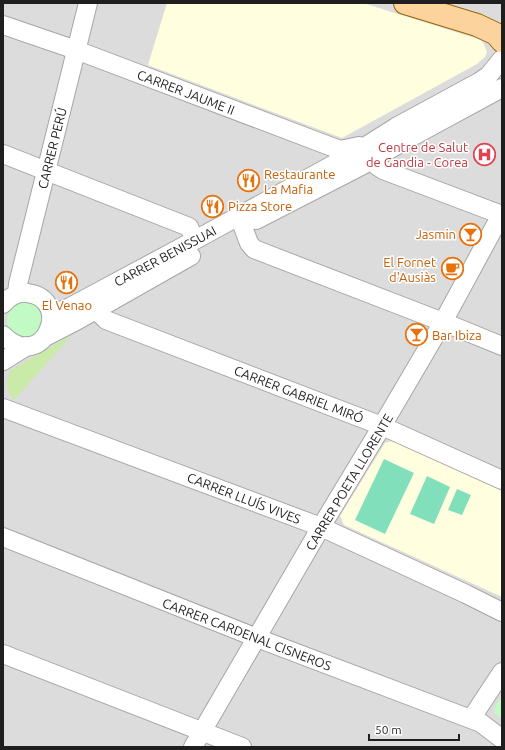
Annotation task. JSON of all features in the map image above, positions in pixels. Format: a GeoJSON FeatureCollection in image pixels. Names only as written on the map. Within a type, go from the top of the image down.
{"type":"FeatureCollection","features":[{"type":"Feature","properties":{"kind":"main road"},"geometry":{"type":"LineString","coordinates":[[405,3],[477,25],[496,34],[502,41]]}},
{"type":"Feature","properties":{"kind":"main road"},"geometry":{"type":"LineString","coordinates":[[447,3],[502,19]]}},
{"type":"Feature","properties":{"kind":"street","name":"CARRER PERÚ"},"geometry":{"type":"LineString","coordinates":[[9,295],[18,284],[88,3]]}},
{"type":"Feature","properties":{"kind":"street","name":"CARRER JAUME II"},"geometry":{"type":"LineString","coordinates":[[3,25],[76,50],[340,150],[371,151]]}},
{"type":"Feature","properties":{"kind":"street","name":"CARRER BENISSUAI"},"geometry":{"type":"LineString","coordinates":[[27,346],[34,345],[45,337],[243,227],[371,151],[396,127],[479,82],[489,75],[502,59]]}},
{"type":"Feature","properties":{"kind":"street","name":"CARRER BENISSUAI"},"geometry":{"type":"LineString","coordinates":[[50,310],[61,311],[70,307],[195,240],[371,151],[502,88]]}},
{"type":"Feature","properties":{"kind":"street"},"geometry":{"type":"LineString","coordinates":[[371,151],[377,166],[383,170],[502,215]]}},
{"type":"Feature","properties":{"kind":"street"},"geometry":{"type":"LineString","coordinates":[[3,154],[189,227],[195,240]]}},
{"type":"Feature","properties":{"kind":"street","name":"CARRER POETA LLORENTE"},"geometry":{"type":"LineString","coordinates":[[193,747],[321,527],[443,322],[502,215]]}},
{"type":"Feature","properties":{"kind":"street"},"geometry":{"type":"LineString","coordinates":[[243,227],[249,243],[254,249],[502,346]]}},
{"type":"Feature","properties":{"kind":"street"},"geometry":{"type":"LineString","coordinates":[[9,295],[25,293],[33,294],[46,303],[50,310],[51,324],[45,337]]}},
{"type":"Feature","properties":{"kind":"street","name":"CARRER GABRIEL MIRÓ"},"geometry":{"type":"LineString","coordinates":[[96,310],[106,320],[382,426],[502,480]]}},
{"type":"Feature","properties":{"kind":"street"},"geometry":{"type":"LineString","coordinates":[[3,335],[9,342],[18,346],[27,346]]}},
{"type":"Feature","properties":{"kind":"street"},"geometry":{"type":"LineString","coordinates":[[3,361],[27,346]]}},
{"type":"Feature","properties":{"kind":"street","name":"CARRER LLUÍS VIVES"},"geometry":{"type":"LineString","coordinates":[[3,408],[321,527],[502,612]]}},
{"type":"Feature","properties":{"kind":"street","name":"CARRER CARDENAL CISNEROS"},"geometry":{"type":"LineString","coordinates":[[3,537],[257,638],[481,723],[498,738]]}},
{"type":"Feature","properties":{"kind":"street"},"geometry":{"type":"LineString","coordinates":[[3,654],[242,747]]}},
{"type":"Feature","properties":{"kind":"street"},"geometry":{"type":"LineString","coordinates":[[471,719],[502,672]]}},
{"type":"Feature","properties":{"kind":"shaded area"},"geometry":{"type":"Polygon","coordinates":[[[3,3],[502,3],[502,747],[3,747],[3,3]]]}},
{"type":"Feature","properties":{"kind":"shaded area"},"geometry":{"type":"Polygon","coordinates":[[[167,3],[363,3],[478,39],[483,42],[487,52],[485,57],[477,64],[342,138],[148,65],[167,3]]]}},
{"type":"Feature","properties":{"kind":"shaded area"},"geometry":{"type":"Polygon","coordinates":[[[392,441],[502,491],[502,597],[344,525],[340,516],[385,443],[392,441]]]}},
{"type":"Feature","properties":{"kind":"green space"},"geometry":{"type":"Polygon","coordinates":[[[25,301],[36,304],[44,314],[41,331],[26,339],[11,332],[7,322],[9,313],[12,309],[25,301]]]}},
{"type":"Feature","properties":{"kind":"green space"},"geometry":{"type":"Polygon","coordinates":[[[73,334],[15,399],[13,399],[7,385],[7,378],[11,370],[73,334]]]}},
{"type":"Feature","properties":{"kind":"green space"},"geometry":{"type":"Polygon","coordinates":[[[384,459],[414,473],[385,534],[355,520],[384,459]]]}},
{"type":"Feature","properties":{"kind":"green space"},"geometry":{"type":"Polygon","coordinates":[[[427,476],[450,487],[434,524],[410,514],[427,476]]]}},
{"type":"Feature","properties":{"kind":"green space"},"geometry":{"type":"Polygon","coordinates":[[[457,489],[471,495],[462,515],[448,510],[457,489]]]}},
{"type":"Feature","properties":{"kind":"green space"},"geometry":{"type":"Polygon","coordinates":[[[502,696],[502,718],[495,713],[494,708],[502,696]]]}},
{"type":"Feature","properties":{"kind":"place","name":"Centre de Salut de Gandia - Corea"},"geometry":{"type":"Point","coordinates":[484,154]}},
{"type":"Feature","properties":{"kind":"place","name":"Restaurante La Mafia"},"geometry":{"type":"Point","coordinates":[248,181]}},
{"type":"Feature","properties":{"kind":"place","name":"Pizza Store"},"geometry":{"type":"Point","coordinates":[212,206]}},
{"type":"Feature","properties":{"kind":"place","name":"Jasmin"},"geometry":{"type":"Point","coordinates":[471,234]}},
{"type":"Feature","properties":{"kind":"place","name":"El Fornet d'Ausiàs"},"geometry":{"type":"Point","coordinates":[452,269]}},
{"type":"Feature","properties":{"kind":"place","name":"El Venao"},"geometry":{"type":"Point","coordinates":[67,283]}},
{"type":"Feature","properties":{"kind":"place","name":"Bar Ibiza"},"geometry":{"type":"Point","coordinates":[416,335]}}]}
